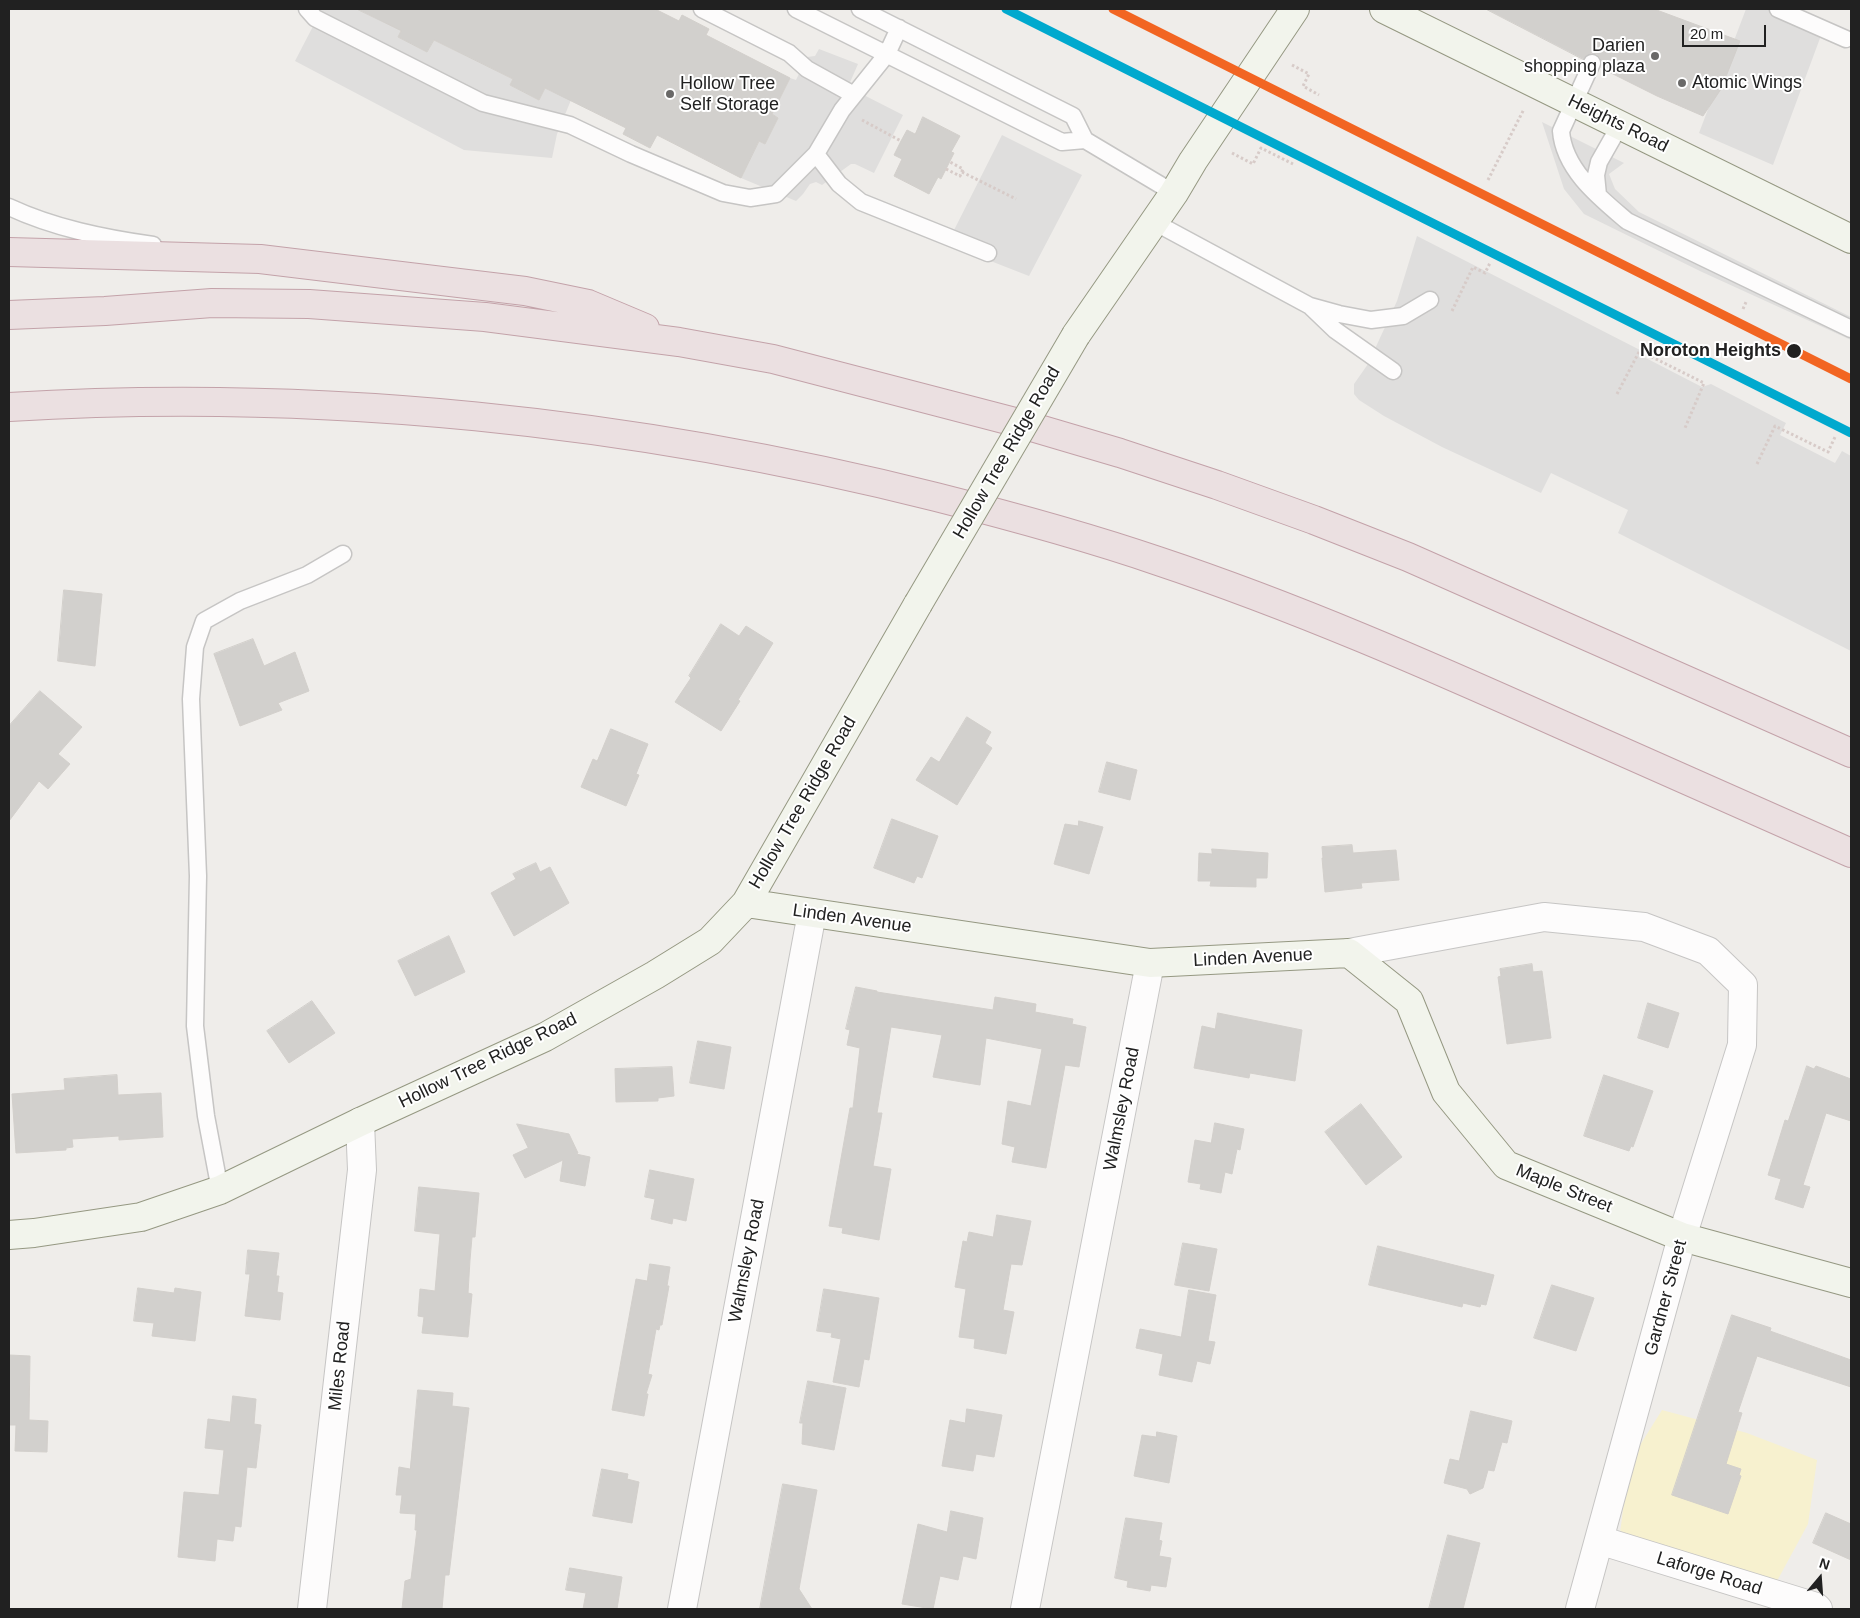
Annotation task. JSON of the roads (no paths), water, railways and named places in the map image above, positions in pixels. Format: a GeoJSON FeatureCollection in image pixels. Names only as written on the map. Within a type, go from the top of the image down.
{"type":"FeatureCollection","features":[{"type":"Feature","properties":{"kind":"highway"},"geometry":{"type":"LineString","coordinates":[[9,252],[260,259],[525,291],[588,304],[678,342]]}},
{"type":"Feature","properties":{"kind":"highway"},"geometry":{"type":"LineString","coordinates":[[9,315],[105,311],[212,303],[309,304],[486,317],[678,342],[773,359],[1015,422],[1120,453],[1314,520],[1417,561],[1851,752]]}},
{"type":"Feature","properties":{"kind":"highway"},"geometry":{"type":"LineString","coordinates":[[9,407],[154,402],[357,406],[460,415],[662,439],[863,479],[1059,530],[1156,560],[1262,598],[1442,671],[1851,853]]}},
{"type":"Feature","properties":{"kind":"main road","name":"Hollow Tree Ridge Road"},"geometry":{"type":"LineString","coordinates":[[9,1235],[141,1217],[220,1190],[360,1122],[545,1037],[655,975],[710,941],[746,903],[1076,335],[1154,222],[1295,9]]}},
{"type":"Feature","properties":{"kind":"main road","name":"Heights Road"},"geometry":{"type":"LineString","coordinates":[[1384,9],[1851,239]]}},
{"type":"Feature","properties":{"kind":"main road","name":"Linden Avenue"},"geometry":{"type":"LineString","coordinates":[[746,903],[1150,963],[1349,953]]}},
{"type":"Feature","properties":{"kind":"main road","name":"Maple Street"},"geometry":{"type":"LineString","coordinates":[[1349,953],[1409,1001],[1446,1092],[1506,1165],[1682,1237],[1851,1283]]}},
{"type":"Feature","properties":{"kind":"street","name":"Walmsley Road"},"geometry":{"type":"LineString","coordinates":[[682,1609],[812,913]]}},
{"type":"Feature","properties":{"kind":"street","name":"Linden Avenue"},"geometry":{"type":"LineString","coordinates":[[1349,953],[1544,917],[1644,927],[1708,952],[1743,986]]}},
{"type":"Feature","properties":{"kind":"street","name":"Walmsley Road"},"geometry":{"type":"LineString","coordinates":[[1025,1609],[1150,963]]}},
{"type":"Feature","properties":{"kind":"street","name":"Gardner Street"},"geometry":{"type":"LineString","coordinates":[[1580,1609],[1682,1237],[1742,1045],[1743,986]]}},
{"type":"Feature","properties":{"kind":"street","name":"Miles Road"},"geometry":{"type":"LineString","coordinates":[[312,1609],[362,1170],[360,1122]]}},
{"type":"Feature","properties":{"kind":"street","name":"Laforge Road"},"geometry":{"type":"LineString","coordinates":[[1599,1540],[1818,1609]]}},
{"type":"Feature","properties":{"kind":"lane"},"geometry":{"type":"LineString","coordinates":[[307,9],[315,18],[483,103],[570,125],[631,154],[723,193],[750,198],[776,194],[816,154],[842,110],[887,54],[899,28]]}},
{"type":"Feature","properties":{"kind":"lane"},"geometry":{"type":"LineString","coordinates":[[702,9],[789,53],[807,69],[854,94]]}},
{"type":"Feature","properties":{"kind":"lane"},"geometry":{"type":"LineString","coordinates":[[796,9],[1062,142],[1085,140]]}},
{"type":"Feature","properties":{"kind":"lane"},"geometry":{"type":"LineString","coordinates":[[860,9],[1073,116],[1085,140],[1174,192]]}},
{"type":"Feature","properties":{"kind":"lane"},"geometry":{"type":"LineString","coordinates":[[1778,9],[1846,39]]}},
{"type":"Feature","properties":{"kind":"lane"},"geometry":{"type":"LineString","coordinates":[[1592,63],[1561,131],[1563,144],[1574,168],[1598,196],[1628,221],[1851,328]]}},
{"type":"Feature","properties":{"kind":"lane"},"geometry":{"type":"LineString","coordinates":[[1598,196],[1596,175],[1599,162],[1620,125]]}},
{"type":"Feature","properties":{"kind":"lane"},"geometry":{"type":"LineString","coordinates":[[816,154],[839,184],[861,202],[988,253]]}},
{"type":"Feature","properties":{"kind":"lane"},"geometry":{"type":"LineString","coordinates":[[9,207],[60,226],[120,240],[260,259]]}},
{"type":"Feature","properties":{"kind":"lane"},"geometry":{"type":"LineString","coordinates":[[1154,222],[1310,306],[1371,320],[1402,316],[1430,300]]}},
{"type":"Feature","properties":{"kind":"lane"},"geometry":{"type":"LineString","coordinates":[[1310,306],[1335,330],[1393,371]]}},
{"type":"Feature","properties":{"kind":"lane"},"geometry":{"type":"LineString","coordinates":[[220,1190],[206,1116],[195,1026],[198,876],[191,699],[195,647],[204,621],[240,601],[307,575],[343,554]]}},
{"type":"Feature","properties":{"kind":"place","name":"Darien shopping plaza"},"geometry":{"type":"Point","coordinates":[1655,56]}},
{"type":"Feature","properties":{"kind":"place","name":"Atomic Wings"},"geometry":{"type":"Point","coordinates":[1682,83]}},
{"type":"Feature","properties":{"kind":"place","name":"Hollow Tree Self Storage"},"geometry":{"type":"Point","coordinates":[670,94]}},
{"type":"Feature","properties":{"kind":"place","name":"Noroton Heights"},"geometry":{"type":"Point","coordinates":[1794,351]}}]}
